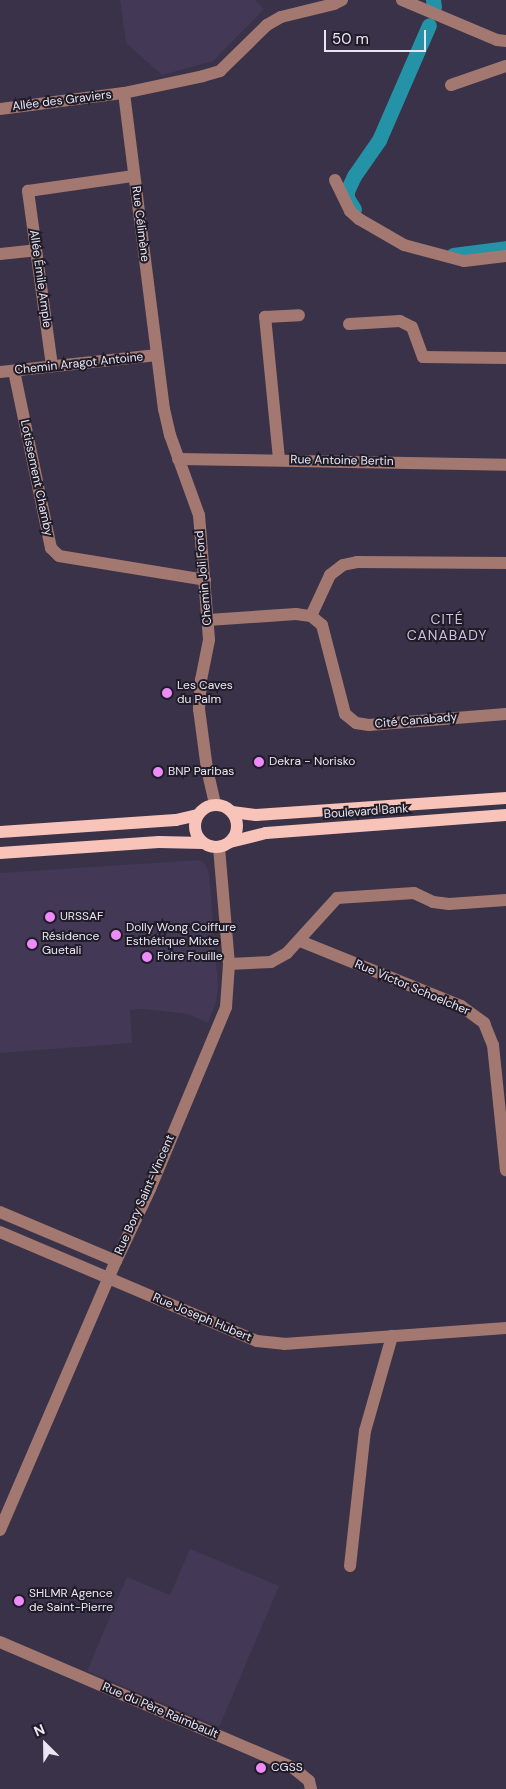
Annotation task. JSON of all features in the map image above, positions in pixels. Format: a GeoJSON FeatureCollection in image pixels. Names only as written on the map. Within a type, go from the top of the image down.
{"type":"FeatureCollection","features":[{"type":"Feature","properties":{"kind":"main road","name":"Boulevard Bank"},"geometry":{"type":"LineString","coordinates":[[232,812],[256,815],[506,798]]}},
{"type":"Feature","properties":{"kind":"main road"},"geometry":{"type":"LineString","coordinates":[[0,832],[172,821],[197,815],[202,810],[215,804],[227,807],[232,812],[236,817],[237,831],[224,845],[159,842],[0,853]]}},
{"type":"Feature","properties":{"kind":"main road"},"geometry":{"type":"LineString","coordinates":[[197,815],[196,833],[203,843]]}},
{"type":"Feature","properties":{"kind":"main road","name":"Boulevard Bank"},"geometry":{"type":"LineString","coordinates":[[224,845],[256,834],[272,832],[506,816]]}},
{"type":"Feature","properties":{"kind":"street","name":"Allée des Graviers"},"geometry":{"type":"LineString","coordinates":[[0,109],[124,92],[177,82],[220,71],[267,25],[281,16],[334,4],[342,0]]}},
{"type":"Feature","properties":{"kind":"street"},"geometry":{"type":"LineString","coordinates":[[402,0],[497,40],[506,41]]}},
{"type":"Feature","properties":{"kind":"street"},"geometry":{"type":"LineString","coordinates":[[451,84],[506,66]]}},
{"type":"Feature","properties":{"kind":"street","name":"Rue Célimène"},"geometry":{"type":"LineString","coordinates":[[124,92],[157,355]]}},
{"type":"Feature","properties":{"kind":"street","name":"Allée Émile Ample"},"geometry":{"type":"LineString","coordinates":[[52,366],[28,191],[134,176]]}},
{"type":"Feature","properties":{"kind":"street"},"geometry":{"type":"LineString","coordinates":[[335,180],[350,211],[359,219],[404,245],[464,262],[506,256]]}},
{"type":"Feature","properties":{"kind":"street"},"geometry":{"type":"LineString","coordinates":[[6,254],[36,250]]}},
{"type":"Feature","properties":{"kind":"street"},"geometry":{"type":"LineString","coordinates":[[278,459],[265,317],[299,315]]}},
{"type":"Feature","properties":{"kind":"street"},"geometry":{"type":"LineString","coordinates":[[349,324],[400,321],[412,327],[423,358],[506,358]]}},
{"type":"Feature","properties":{"kind":"street","name":"Chemin Aragot Antoine"},"geometry":{"type":"LineString","coordinates":[[0,372],[157,355]]}},
{"type":"Feature","properties":{"kind":"street","name":"Chemin Joli Fond"},"geometry":{"type":"LineString","coordinates":[[157,355],[164,409],[178,459],[199,515],[209,640],[201,680],[199,709],[215,804]]}},
{"type":"Feature","properties":{"kind":"street","name":"Lotissement Chamby"},"geometry":{"type":"LineString","coordinates":[[14,371],[52,548],[59,556],[204,580]]}},
{"type":"Feature","properties":{"kind":"street","name":"Rue Antoine Bertin"},"geometry":{"type":"LineString","coordinates":[[178,459],[278,459],[506,465]]}},
{"type":"Feature","properties":{"kind":"street"},"geometry":{"type":"LineString","coordinates":[[208,620],[296,614],[311,616],[330,575],[343,565],[357,562],[506,563]]}},
{"type":"Feature","properties":{"kind":"street","name":"Cité Canabady"},"geometry":{"type":"LineString","coordinates":[[311,616],[322,625],[345,714],[356,723],[369,725],[506,714]]}},
{"type":"Feature","properties":{"kind":"street","name":"Rue Bory Saint-Vincent"},"geometry":{"type":"LineString","coordinates":[[0,1530],[116,1260],[150,1189],[226,1007],[229,964],[224,845]]}},
{"type":"Feature","properties":{"kind":"street"},"geometry":{"type":"LineString","coordinates":[[229,964],[270,962],[287,953],[300,941],[337,898],[414,894],[433,902],[448,904],[506,900]]}},
{"type":"Feature","properties":{"kind":"street","name":"Rue Victor Schoelcher"},"geometry":{"type":"LineString","coordinates":[[300,941],[461,1006],[484,1023],[494,1045],[506,1170]]}},
{"type":"Feature","properties":{"kind":"street"},"geometry":{"type":"LineString","coordinates":[[0,1212],[116,1260]]}},
{"type":"Feature","properties":{"kind":"street","name":"Rue Joseph Hubert"},"geometry":{"type":"LineString","coordinates":[[0,1232],[257,1341],[284,1344],[506,1328]]}},
{"type":"Feature","properties":{"kind":"street"},"geometry":{"type":"LineString","coordinates":[[350,1566],[365,1430],[392,1336]]}},
{"type":"Feature","properties":{"kind":"street","name":"Rue du Père Raimbault"},"geometry":{"type":"LineString","coordinates":[[0,1642],[292,1767],[309,1781],[310,1789]]}},
{"type":"Feature","properties":{"kind":"shaded area"},"geometry":{"type":"Polygon","coordinates":[[[120,0],[255,0],[264,9],[213,61],[162,75],[126,43],[120,0]]]}},
{"type":"Feature","properties":{"kind":"shaded area"},"geometry":{"type":"Polygon","coordinates":[[[200,860],[205,864],[209,873],[218,987],[216,1002],[208,1023],[188,1014],[143,1009],[130,1010],[132,1043],[0,1053],[0,873],[200,860]]]}},
{"type":"Feature","properties":{"kind":"shaded area"},"geometry":{"type":"Polygon","coordinates":[[[190,1549],[279,1586],[219,1727],[87,1671],[127,1577],[170,1595],[190,1549]]]}},
{"type":"Feature","properties":{"kind":"waterway"},"geometry":{"type":"LineString","coordinates":[[433,0],[434,7]]}},
{"type":"Feature","properties":{"kind":"waterway"},"geometry":{"type":"LineString","coordinates":[[354,209],[347,198],[347,191],[354,176],[379,140],[429,25]]}},
{"type":"Feature","properties":{"kind":"waterway"},"geometry":{"type":"LineString","coordinates":[[453,255],[506,248]]}},
{"type":"Feature","properties":{"kind":"place","name":"Les Caves du Palm"},"geometry":{"type":"Point","coordinates":[167,693]}},
{"type":"Feature","properties":{"kind":"place","name":"Dekra - Norisko"},"geometry":{"type":"Point","coordinates":[259,762]}},
{"type":"Feature","properties":{"kind":"place","name":"BNP Paribas"},"geometry":{"type":"Point","coordinates":[158,772]}},
{"type":"Feature","properties":{"kind":"place","name":"URSSAF"},"geometry":{"type":"Point","coordinates":[50,917]}},
{"type":"Feature","properties":{"kind":"place","name":"Dolly Wong Coiffure Esthétique Mixte"},"geometry":{"type":"Point","coordinates":[116,935]}},
{"type":"Feature","properties":{"kind":"place","name":"Résidence Guetali"},"geometry":{"type":"Point","coordinates":[32,944]}},
{"type":"Feature","properties":{"kind":"place","name":"Foire Fouille"},"geometry":{"type":"Point","coordinates":[147,957]}},
{"type":"Feature","properties":{"kind":"place","name":"SHLMR Agence de Saint-Pierre"},"geometry":{"type":"Point","coordinates":[19,1601]}},
{"type":"Feature","properties":{"kind":"place","name":"CGSS"},"geometry":{"type":"Point","coordinates":[261,1768]}},
{"type":"Feature","properties":{"kind":"district","name":"CITÉ CANABADY"},"geometry":{"type":"Point","coordinates":[447,628]}}]}
